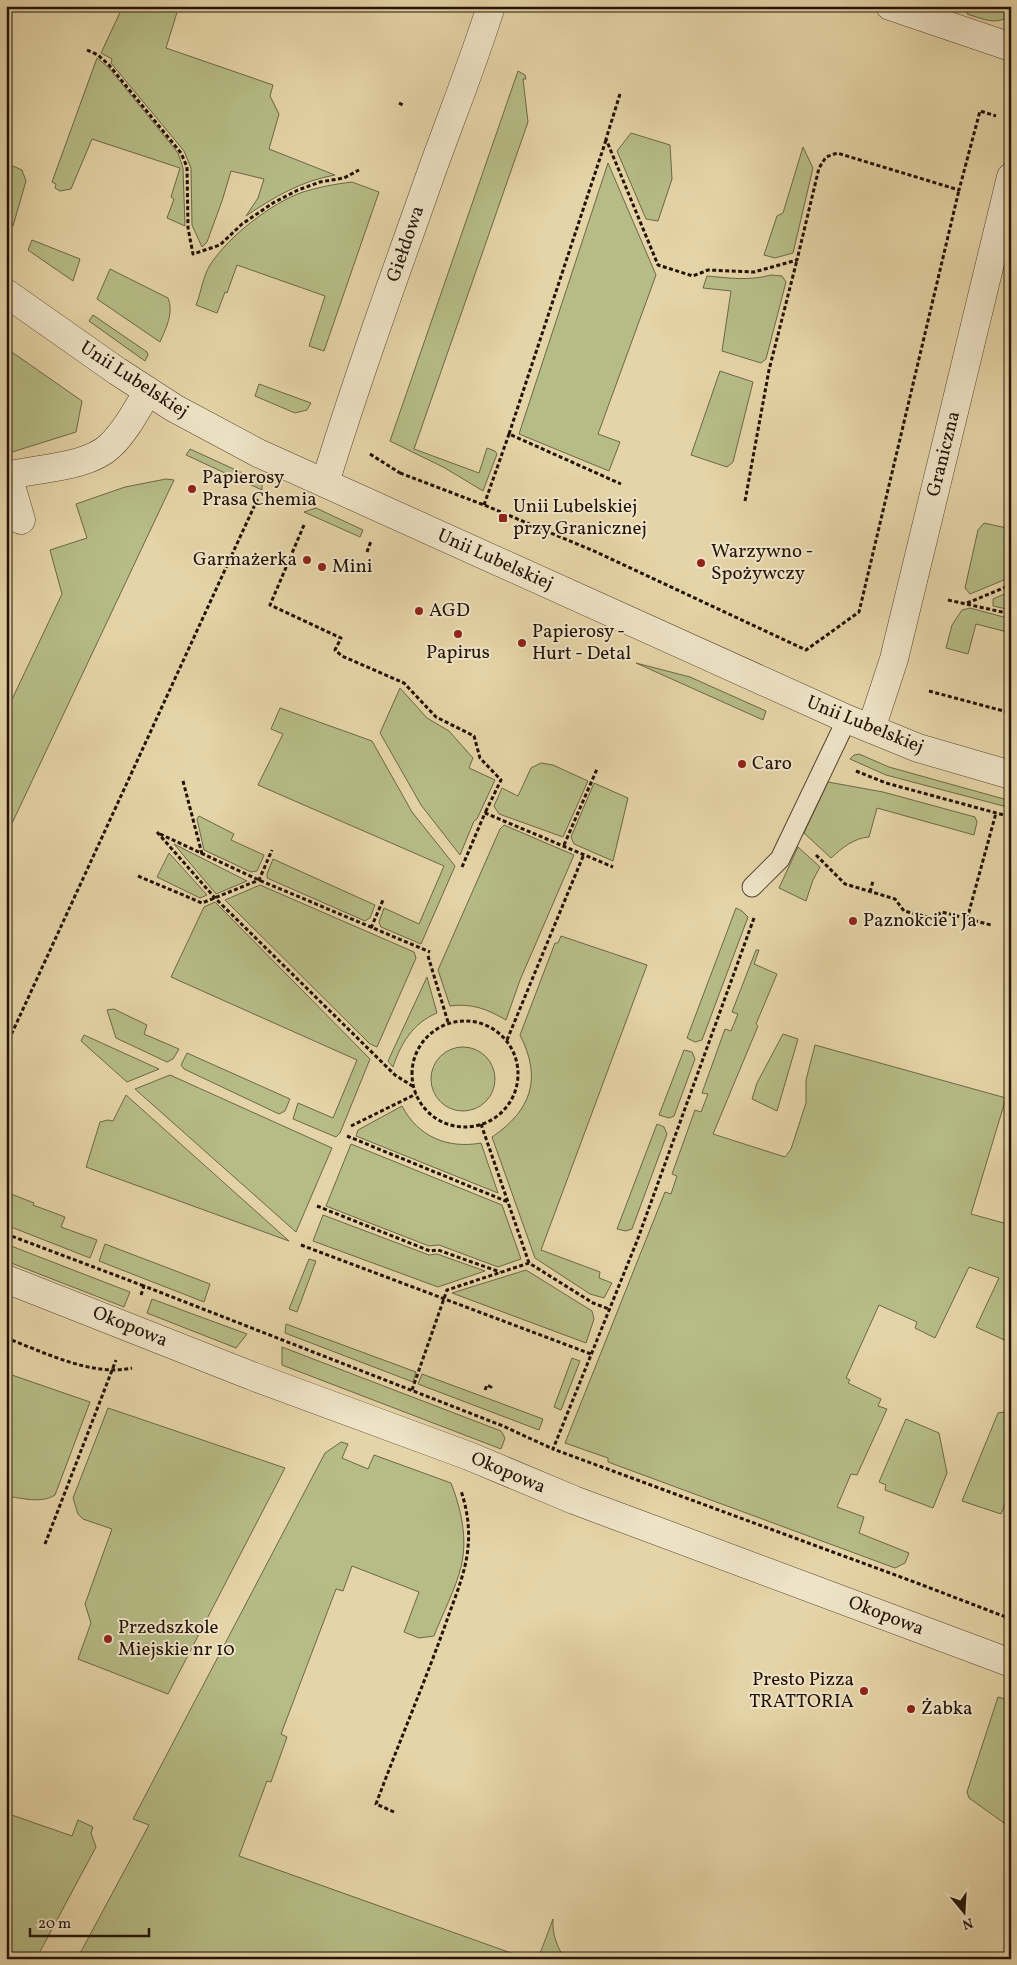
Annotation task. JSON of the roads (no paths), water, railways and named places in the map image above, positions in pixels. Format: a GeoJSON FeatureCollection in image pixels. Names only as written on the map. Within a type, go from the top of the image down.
{"type":"FeatureCollection","features":[{"type":"Feature","properties":{"kind":"street","name":"Giełdowa"},"geometry":{"type":"LineString","coordinates":[[325,483],[407,241],[491,6]]}},
{"type":"Feature","properties":{"kind":"street"},"geometry":{"type":"LineString","coordinates":[[890,6],[1011,47]]}},
{"type":"Feature","properties":{"kind":"street","name":"Graniczna"},"geometry":{"type":"LineString","coordinates":[[859,724],[894,659],[1011,177]]}},
{"type":"Feature","properties":{"kind":"street","name":"Unii Lubelskiej"},"geometry":{"type":"LineString","coordinates":[[6,293],[148,391],[218,433],[859,724],[926,750],[1011,775]]}},
{"type":"Feature","properties":{"kind":"street"},"geometry":{"type":"LineString","coordinates":[[21,520],[7,475],[80,462],[98,454],[110,446],[125,429],[148,391]]}},
{"type":"Feature","properties":{"kind":"street","name":"Okopowa"},"geometry":{"type":"LineString","coordinates":[[6,1279],[252,1376],[469,1456],[574,1500],[1011,1663]]}},
{"type":"Feature","properties":{"kind":"lane"},"geometry":{"type":"LineString","coordinates":[[752,887],[780,860],[859,724]]}},
{"type":"Feature","properties":{"kind":"place","name":"Papierosy Prasa Chemia"},"geometry":{"type":"Point","coordinates":[192,489]}},
{"type":"Feature","properties":{"kind":"place","name":"Unii Lubelskiej przy Granicznej"},"geometry":{"type":"Point","coordinates":[503,518]}},
{"type":"Feature","properties":{"kind":"place","name":"Garmażerka"},"geometry":{"type":"Point","coordinates":[307,560]}},
{"type":"Feature","properties":{"kind":"place","name":"Warzywno - Spożywczy"},"geometry":{"type":"Point","coordinates":[701,563]}},
{"type":"Feature","properties":{"kind":"place","name":"Mini"},"geometry":{"type":"Point","coordinates":[322,567]}},
{"type":"Feature","properties":{"kind":"place","name":"AGD"},"geometry":{"type":"Point","coordinates":[419,611]}},
{"type":"Feature","properties":{"kind":"place","name":"Papirus"},"geometry":{"type":"Point","coordinates":[458,634]}},
{"type":"Feature","properties":{"kind":"place","name":"Papierosy - Hurt - Detal"},"geometry":{"type":"Point","coordinates":[522,643]}},
{"type":"Feature","properties":{"kind":"place","name":"Caro"},"geometry":{"type":"Point","coordinates":[742,764]}},
{"type":"Feature","properties":{"kind":"place","name":"Paznokcie i Ja"},"geometry":{"type":"Point","coordinates":[853,921]}},
{"type":"Feature","properties":{"kind":"place","name":"Przedszkole Miejskie nr 10"},"geometry":{"type":"Point","coordinates":[108,1639]}},
{"type":"Feature","properties":{"kind":"place","name":"Presto Pizza TRATTORIA"},"geometry":{"type":"Point","coordinates":[864,1691]}},
{"type":"Feature","properties":{"kind":"place","name":"Żabka"},"geometry":{"type":"Point","coordinates":[911,1709]}}]}
